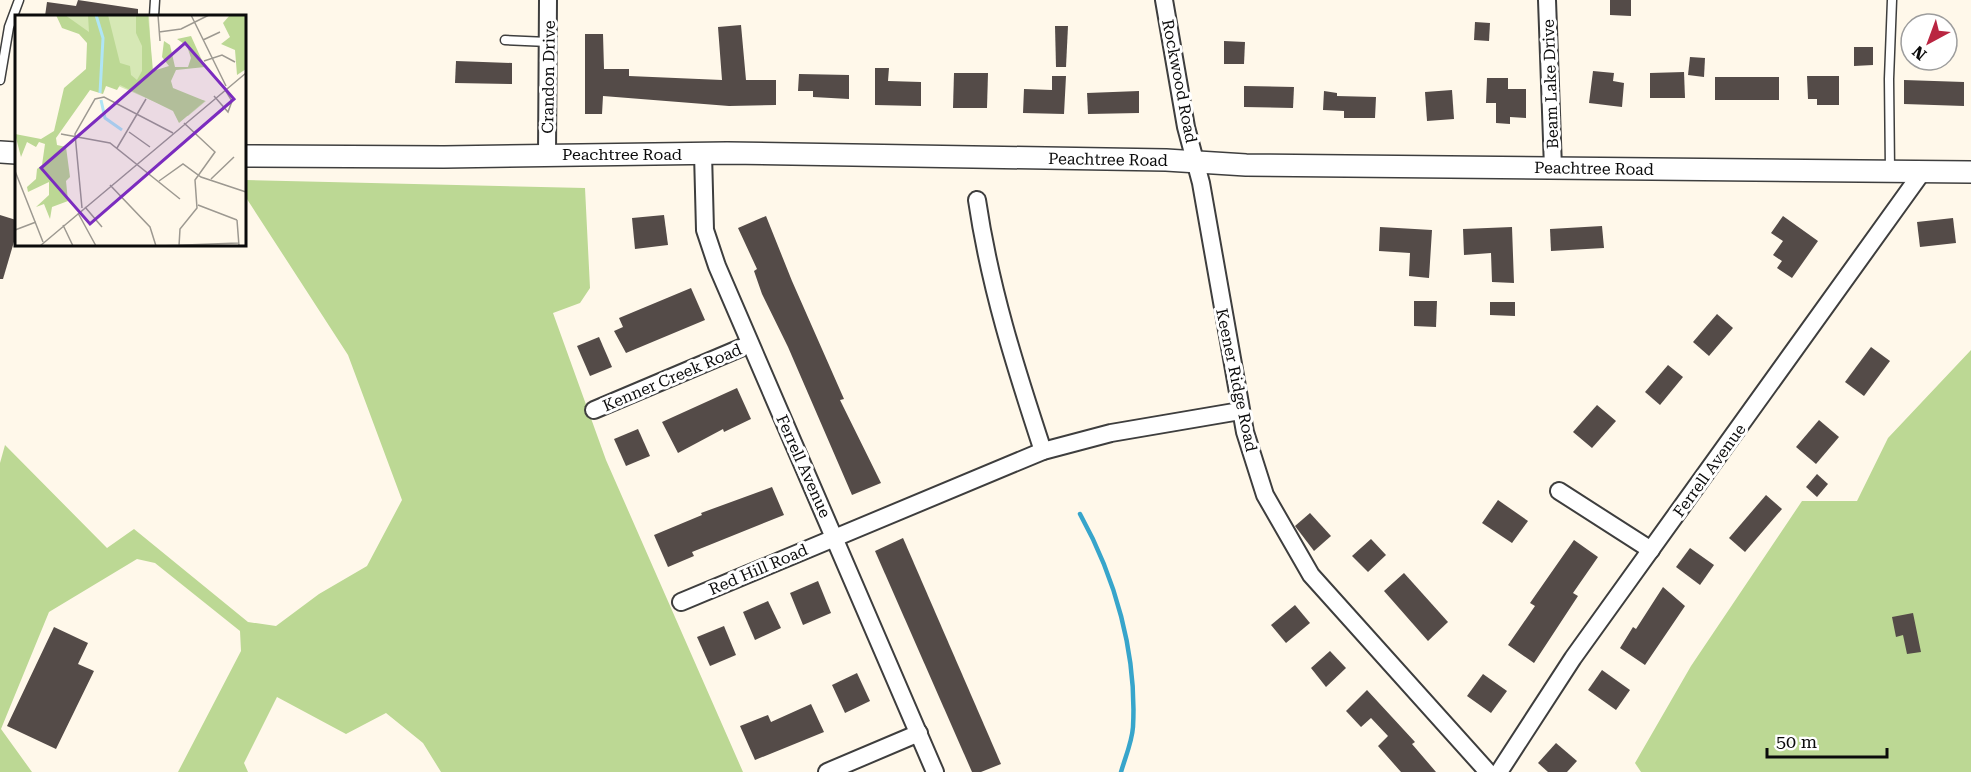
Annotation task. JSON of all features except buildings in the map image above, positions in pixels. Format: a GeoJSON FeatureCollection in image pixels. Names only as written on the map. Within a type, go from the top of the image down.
{"type":"FeatureCollection","features":[{"type":"Feature","properties":{"kind":"street","name":"Crandon Drive"},"geometry":{"type":"LineString","coordinates":[[547,154],[548,0]]}},
{"type":"Feature","properties":{"kind":"street","name":"Rockwood Road"},"geometry":{"type":"LineString","coordinates":[[1164,0],[1186,127],[1196,161]]}},
{"type":"Feature","properties":{"kind":"street","name":"Beam Lake Drive"},"geometry":{"type":"LineString","coordinates":[[1547,0],[1552,168]]}},
{"type":"Feature","properties":{"kind":"street"},"geometry":{"type":"LineString","coordinates":[[0,152],[15,153]]}},
{"type":"Feature","properties":{"kind":"street","name":"Peachtree Road"},"geometry":{"type":"LineString","coordinates":[[246,156],[444,157],[703,153],[1196,161],[1246,165],[1971,172]]}},
{"type":"Feature","properties":{"kind":"street","name":"Ferrell Avenue"},"geometry":{"type":"LineString","coordinates":[[703,153],[705,230],[750,344],[836,537],[935,772]]}},
{"type":"Feature","properties":{"kind":"street","name":"Keener Ridge Road"},"geometry":{"type":"LineString","coordinates":[[1196,161],[1240,411],[1265,495],[1311,575],[1488,772]]}},
{"type":"Feature","properties":{"kind":"street","name":"Ferrell Avenue"},"geometry":{"type":"LineString","coordinates":[[1499,772],[1573,658],[1923,171]]}},
{"type":"Feature","properties":{"kind":"street"},"geometry":{"type":"LineString","coordinates":[[977,200],[989,274],[1009,349],[1043,451]]}},
{"type":"Feature","properties":{"kind":"street","name":"Kenner Creek Road"},"geometry":{"type":"LineString","coordinates":[[594,410],[750,344]]}},
{"type":"Feature","properties":{"kind":"street","name":"Red Hill Road"},"geometry":{"type":"LineString","coordinates":[[681,602],[1043,451],[1111,433],[1240,411]]}},
{"type":"Feature","properties":{"kind":"street"},"geometry":{"type":"LineString","coordinates":[[1559,491],[1652,550]]}},
{"type":"Feature","properties":{"kind":"street"},"geometry":{"type":"LineString","coordinates":[[827,772],[919,733]]}},
{"type":"Feature","properties":{"kind":"lane"},"geometry":{"type":"LineString","coordinates":[[0,80],[9,27],[19,0]]}},
{"type":"Feature","properties":{"kind":"lane"},"geometry":{"type":"LineString","coordinates":[[154,15],[155,0]]}},
{"type":"Feature","properties":{"kind":"lane"},"geometry":{"type":"LineString","coordinates":[[1890,171],[1889,79],[1892,0]]}},
{"type":"Feature","properties":{"kind":"lane"},"geometry":{"type":"LineString","coordinates":[[505,40],[548,42]]}},
{"type":"Feature","properties":{"kind":"green space"},"geometry":{"type":"Polygon","coordinates":[[[246,180],[585,188],[590,288],[580,303],[553,313],[606,460],[743,772],[441,772],[423,743],[386,713],[346,734],[277,697],[244,763],[248,772],[178,772],[241,651],[240,631],[155,563],[137,559],[49,612],[1,729],[32,772],[0,772],[0,463],[5,445],[107,548],[134,529],[248,622],[276,626],[319,594],[367,566],[402,500],[348,355],[246,198],[246,180]]]}},
{"type":"Feature","properties":{"kind":"green space"},"geometry":{"type":"Polygon","coordinates":[[[1971,350],[1971,772],[1641,772],[1635,763],[1691,666],[1802,501],[1857,501],[1888,438],[1971,350]]]}},
{"type":"Feature","properties":{"kind":"waterway"},"geometry":{"type":"LineString","coordinates":[[1080,514],[1104,563],[1121,616],[1127,644],[1131,671],[1133,727],[1121,772]]}}]}
